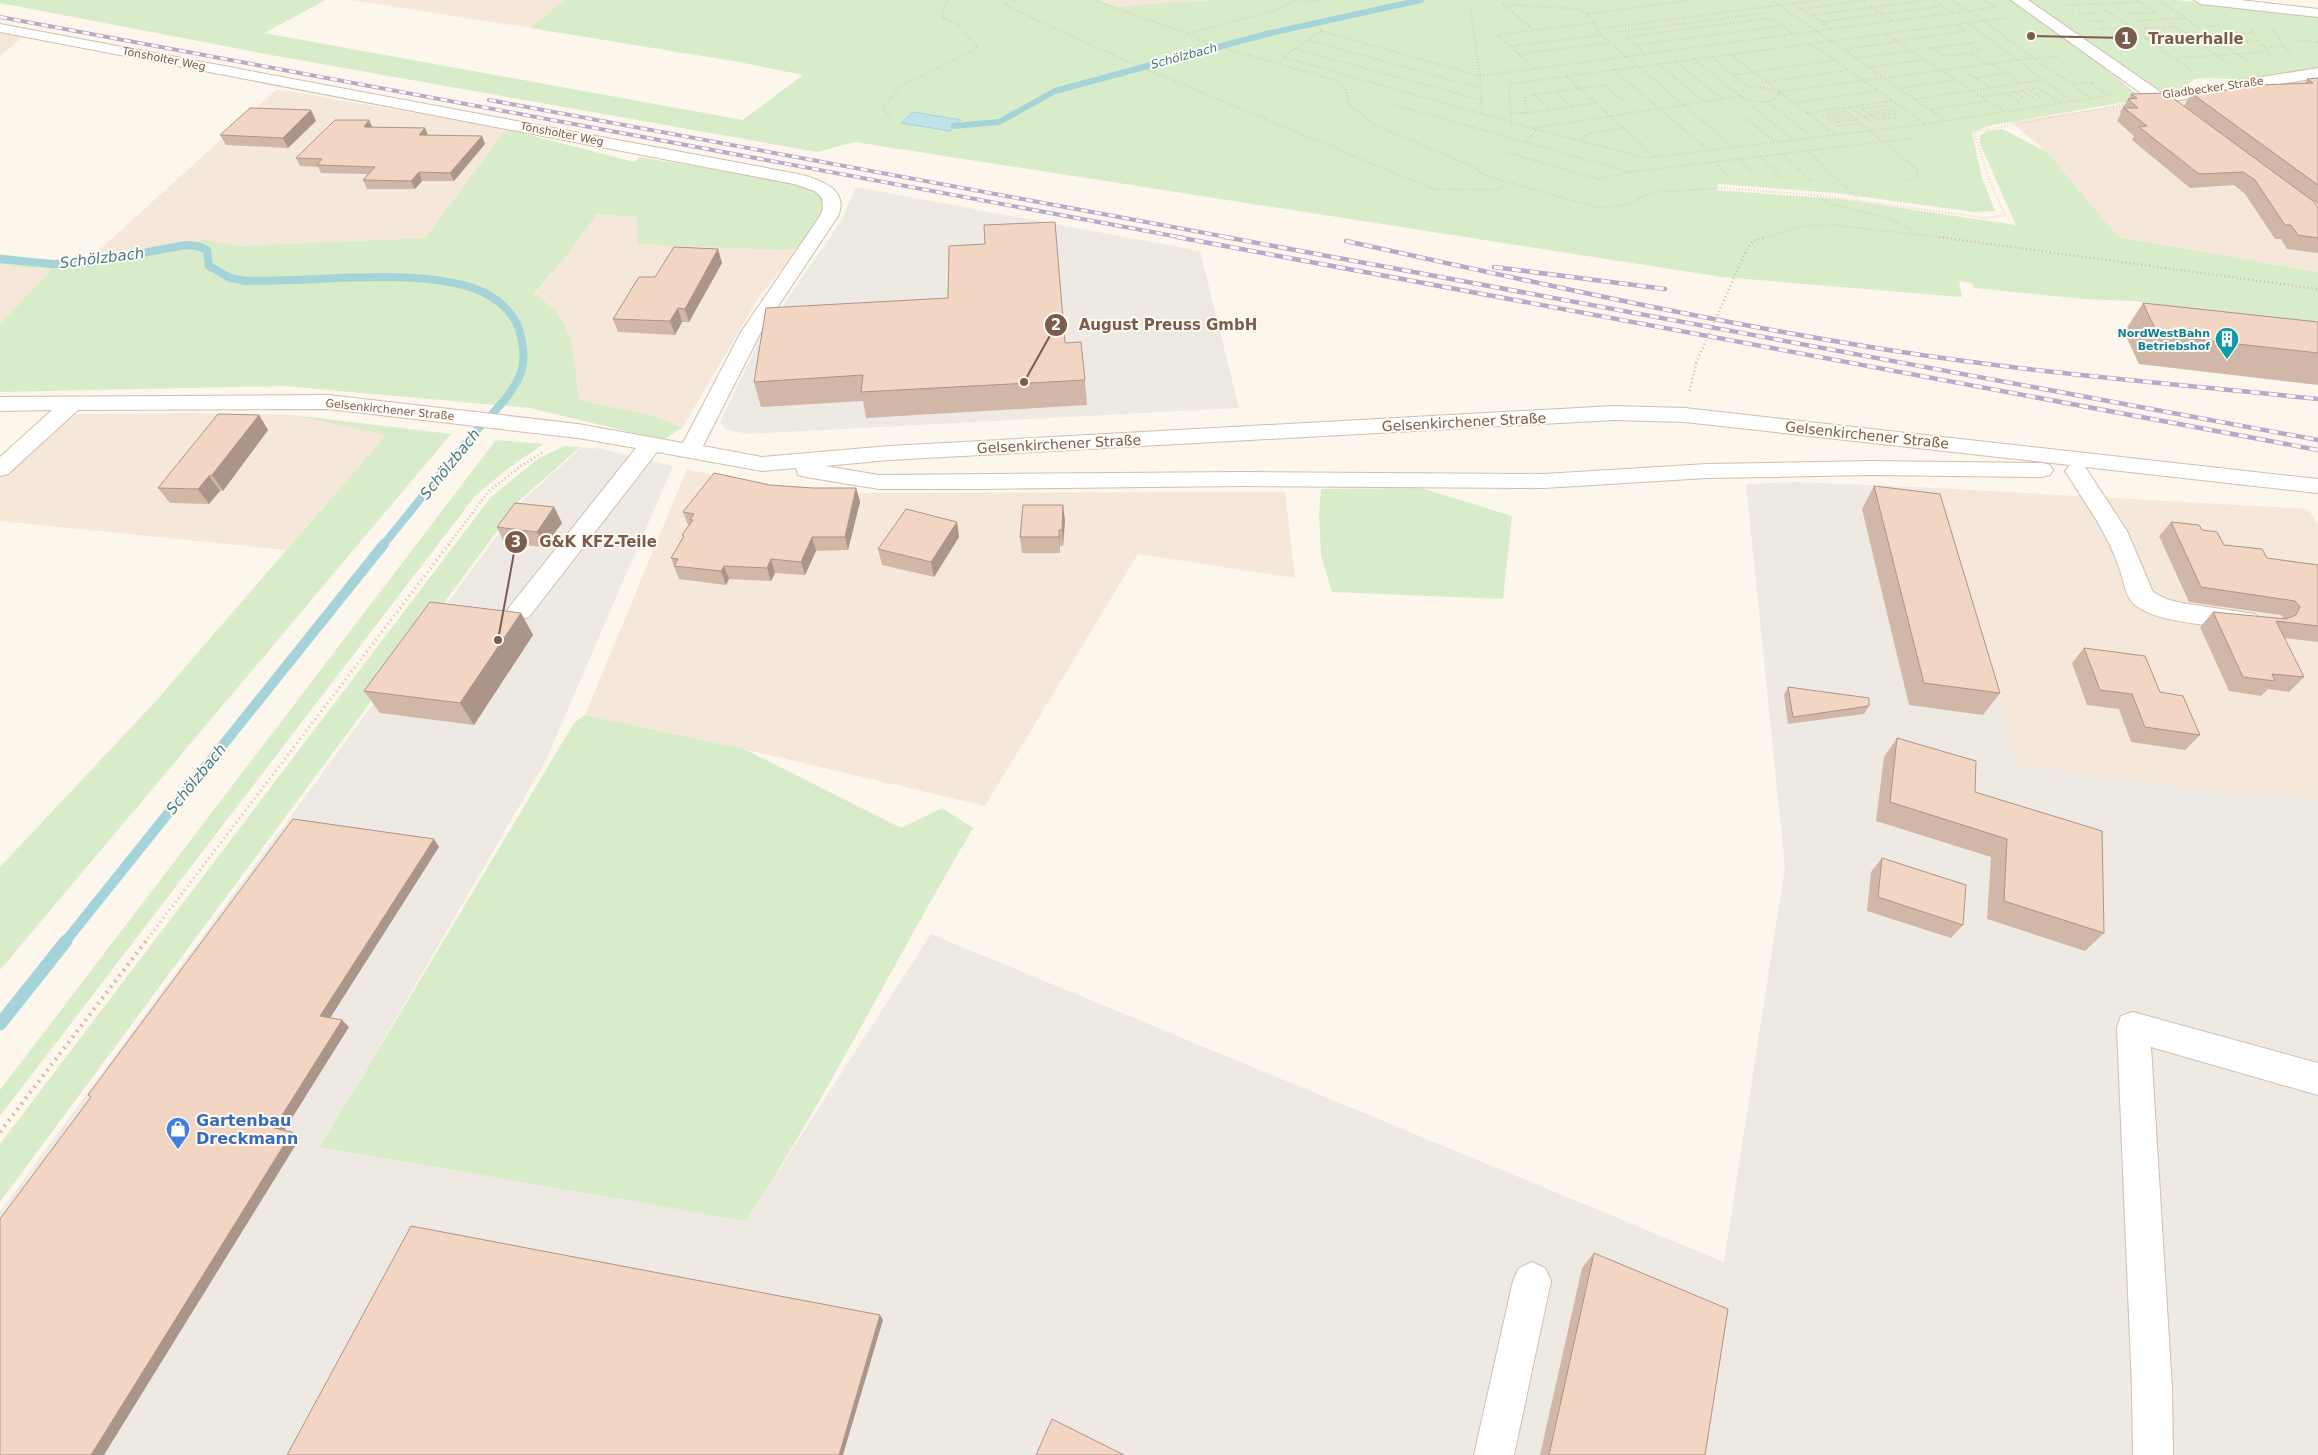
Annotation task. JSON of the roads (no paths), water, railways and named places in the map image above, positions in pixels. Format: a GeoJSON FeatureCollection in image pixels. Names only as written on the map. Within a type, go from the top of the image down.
{"type":"FeatureCollection","features":[{"type":"Feature","properties":{"kind":"street","name":"Gladbecker Straße"},"geometry":{"type":"LineString","coordinates":[[2018,0],[2160,98],[2318,73]]}},
{"type":"Feature","properties":{"kind":"street"},"geometry":{"type":"LineString","coordinates":[[2201,0],[2318,13]]}},
{"type":"Feature","properties":{"kind":"street","name":"Tönsholter Weg"},"geometry":{"type":"LineString","coordinates":[[0,28],[798,179],[821,187],[831,197],[832,209],[829,216],[751,332],[690,450]]}},
{"type":"Feature","properties":{"kind":"street"},"geometry":{"type":"LineString","coordinates":[[2160,98],[2198,127]]}},
{"type":"Feature","properties":{"kind":"street"},"geometry":{"type":"LineString","coordinates":[[0,469],[74,402]]}},
{"type":"Feature","properties":{"kind":"street","name":"Gelsenkirchener Straße"},"geometry":{"type":"LineString","coordinates":[[0,404],[74,402],[328,402],[578,431],[762,464],[879,482],[1242,479],[1544,481],[1716,471],[1870,468],[2076,471],[2163,469]]}},
{"type":"Feature","properties":{"kind":"street","name":"Gelsenkirchener Straße"},"geometry":{"type":"LineString","coordinates":[[762,464],[976,448],[1594,414],[1641,414],[1685,415],[2318,486]]}},
{"type":"Feature","properties":{"kind":"street"},"geometry":{"type":"LineString","coordinates":[[520,611],[652,444]]}},
{"type":"Feature","properties":{"kind":"street"},"geometry":{"type":"LineString","coordinates":[[976,448],[980,482]]}},
{"type":"Feature","properties":{"kind":"street"},"geometry":{"type":"LineString","coordinates":[[2076,471],[2093,494],[2114,529],[2132,569],[2140,594],[2148,601],[2168,609],[2272,623]]}},
{"type":"Feature","properties":{"kind":"street"},"geometry":{"type":"LineString","coordinates":[[2154,1455],[2133,1027],[2318,1079]]}},
{"type":"Feature","properties":{"kind":"street"},"geometry":{"type":"LineString","coordinates":[[1494,1455],[1532,1281]]}},
{"type":"Feature","properties":{"kind":"water"},"geometry":{"type":"Polygon","coordinates":[[[913,112],[961,120],[950,131],[901,123],[913,112]]]}},
{"type":"Feature","properties":{"kind":"waterway","name":"Schölzbach"},"geometry":{"type":"LineString","coordinates":[[954,126],[999,122],[1055,91],[1270,33],[1421,0]]}},
{"type":"Feature","properties":{"kind":"waterway","name":"Schölzbach"},"geometry":{"type":"LineString","coordinates":[[0,259],[53,264],[90,263],[185,245],[197,246],[207,250],[209,266],[230,278],[246,281],[394,277],[451,282],[476,289],[491,296],[504,306],[514,318],[520,333],[524,355],[519,377],[503,402],[469,439],[383,545]]}},
{"type":"Feature","properties":{"kind":"waterway","name":"Schölzbach"},"geometry":{"type":"LineString","coordinates":[[65,942],[384,544]]}},
{"type":"Feature","properties":{"kind":"waterway","name":"Schölzbach"},"geometry":{"type":"LineString","coordinates":[[0,1024],[66,941]]}},
{"type":"Feature","properties":{"kind":"railway"},"geometry":{"type":"LineString","coordinates":[[0,17],[1184,238]]}},
{"type":"Feature","properties":{"kind":"railway"},"geometry":{"type":"LineString","coordinates":[[489,100],[1232,238]]}},
{"type":"Feature","properties":{"kind":"railway"},"geometry":{"type":"LineString","coordinates":[[1177,237],[2318,450]]}},
{"type":"Feature","properties":{"kind":"railway"},"geometry":{"type":"LineString","coordinates":[[1225,237],[2318,440]]}},
{"type":"Feature","properties":{"kind":"railway"},"geometry":{"type":"LineString","coordinates":[[1346,241],[1551,286],[1826,340],[1948,359],[2053,372],[2318,399]]}},
{"type":"Feature","properties":{"kind":"railway"},"geometry":{"type":"LineString","coordinates":[[1494,267],[1665,289]]}},
{"type":"Feature","properties":{"kind":"place","name":"Trauerhalle"},"geometry":{"type":"Point","coordinates":[2031,36]}},
{"type":"Feature","properties":{"kind":"place","name":"NordWestBahn Betriebshof"},"geometry":{"type":"Point","coordinates":[2227,360]}},
{"type":"Feature","properties":{"kind":"place","name":"August Preuss GmbH"},"geometry":{"type":"Point","coordinates":[1024,382]}},
{"type":"Feature","properties":{"kind":"place","name":"G&K KFZ-Teile"},"geometry":{"type":"Point","coordinates":[498,640]}},
{"type":"Feature","properties":{"kind":"place","name":"Gartenbau Dreckmann"},"geometry":{"type":"Point","coordinates":[178,1150]}}]}
